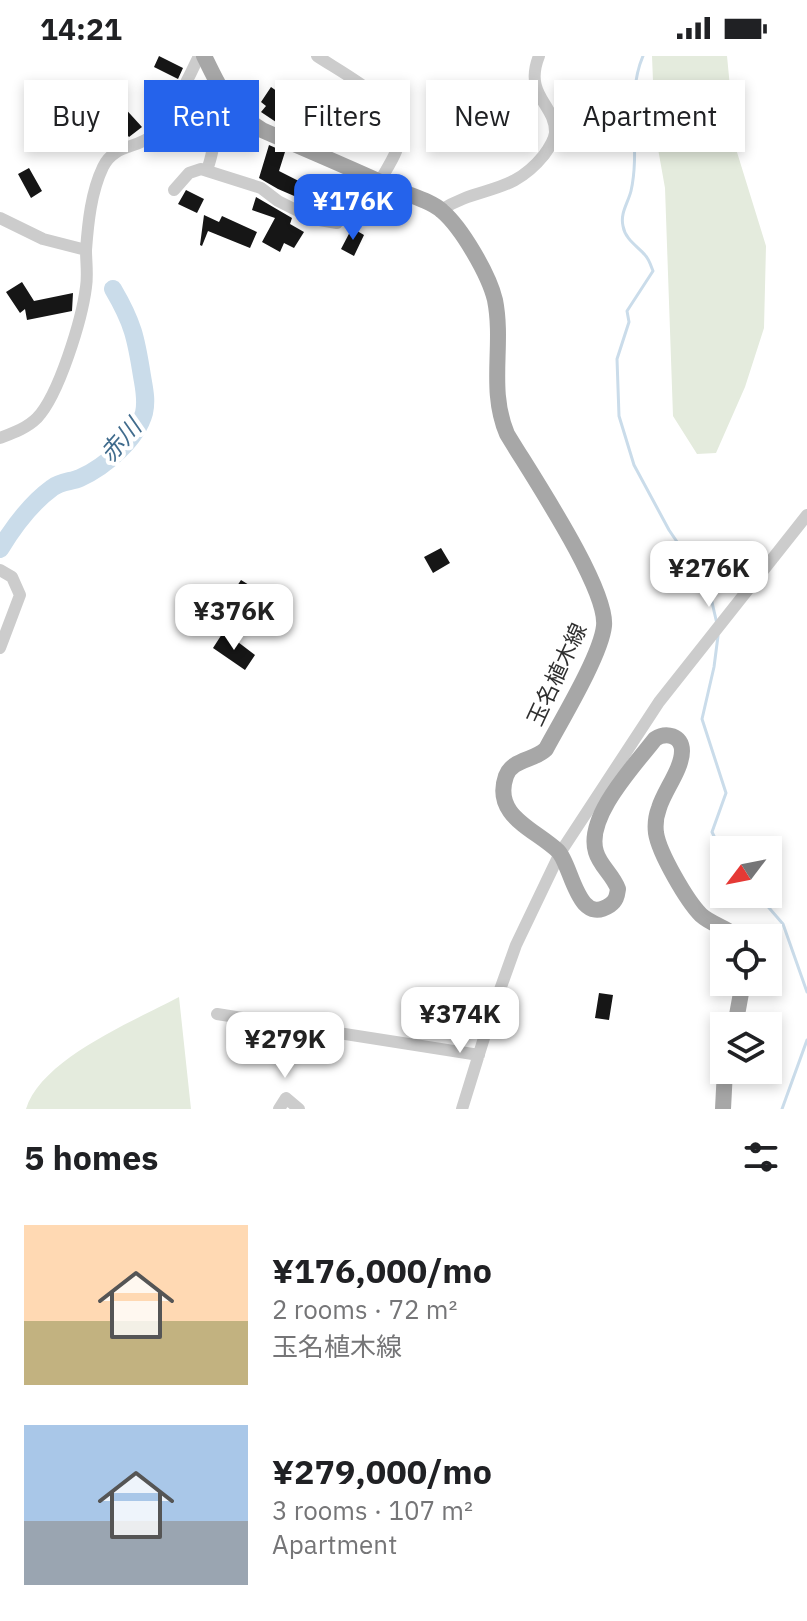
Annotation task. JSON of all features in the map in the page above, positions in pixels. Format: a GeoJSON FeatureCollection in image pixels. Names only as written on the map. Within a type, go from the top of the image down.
{"type":"FeatureCollection","features":[{"type":"Feature","properties":{"kind":"main road","name":"玉名植木線"},"geometry":{"type":"LineString","coordinates":[[202,56],[222,94],[238,114],[262,130],[441,210],[466,240],[494,298],[497,321],[496,402],[504,426],[585,566],[602,610],[604,625],[599,645],[551,739],[538,757],[512,766],[507,772],[503,799],[510,811],[560,853],[579,897],[586,906],[597,909],[614,902],[618,894],[617,885],[595,846],[599,818],[624,778],[655,739],[673,736],[679,740],[682,752],[658,809],[657,836],[694,906],[714,924]]}},
{"type":"Feature","properties":{"kind":"main road"},"geometry":{"type":"LineString","coordinates":[[723,1109],[724,1084]]}},
{"type":"Feature","properties":{"kind":"street"},"geometry":{"type":"LineString","coordinates":[[187,80],[202,56]]}},
{"type":"Feature","properties":{"kind":"street"},"geometry":{"type":"LineString","coordinates":[[317,56],[387,104],[396,116],[401,131],[399,141],[380,181]]}},
{"type":"Feature","properties":{"kind":"street"},"geometry":{"type":"LineString","coordinates":[[441,210],[458,199],[516,182],[550,146],[555,135],[554,126],[534,83],[539,56]]}},
{"type":"Feature","properties":{"kind":"street"},"geometry":{"type":"LineString","coordinates":[[0,438],[30,425],[40,416],[51,397],[81,312],[87,285],[86,250],[93,198],[105,163],[117,150],[144,140]]}},
{"type":"Feature","properties":{"kind":"street"},"geometry":{"type":"LineString","coordinates":[[207,170],[214,152]]}},
{"type":"Feature","properties":{"kind":"street"},"geometry":{"type":"LineString","coordinates":[[174,190],[189,173],[207,170],[261,188],[278,201],[314,219],[337,223]]}},
{"type":"Feature","properties":{"kind":"street"},"geometry":{"type":"LineString","coordinates":[[0,218],[43,239],[86,250]]}},
{"type":"Feature","properties":{"kind":"street"},"geometry":{"type":"LineString","coordinates":[[462,1109],[516,945],[560,853],[659,702],[807,515]]}},
{"type":"Feature","properties":{"kind":"street"},"geometry":{"type":"LineString","coordinates":[[0,570],[12,577],[20,595],[0,648]]}},
{"type":"Feature","properties":{"kind":"street"},"geometry":{"type":"LineString","coordinates":[[217,1014],[479,1055]]}},
{"type":"Feature","properties":{"kind":"street"},"geometry":{"type":"LineString","coordinates":[[279,1109],[286,1098],[299,1109]]}},
{"type":"Feature","properties":{"kind":"shaded area"},"geometry":{"type":"Polygon","coordinates":[[[652,56],[727,56],[729,80],[653,80],[652,56]]]}},
{"type":"Feature","properties":{"kind":"shaded area"},"geometry":{"type":"Polygon","coordinates":[[[659,152],[737,152],[766,246],[764,328],[745,387],[716,453],[697,454],[673,416],[665,188],[659,152]]]}},
{"type":"Feature","properties":{"kind":"shaded area"},"geometry":{"type":"Polygon","coordinates":[[[179,997],[191,1109],[26,1109],[35,1091],[69,1058],[91,1043],[179,997]]]}},
{"type":"Feature","properties":{"kind":"building"},"geometry":{"type":"Polygon","coordinates":[[[159,56],[183,68],[178,79],[154,67],[159,56]]]}},
{"type":"Feature","properties":{"kind":"building"},"geometry":{"type":"Polygon","coordinates":[[[271,87],[275,90],[275,121],[261,112],[266,106],[261,102],[271,87]]]}},
{"type":"Feature","properties":{"kind":"building"},"geometry":{"type":"Polygon","coordinates":[[[128,112],[142,127],[128,136],[128,112]]]}},
{"type":"Feature","properties":{"kind":"building"},"geometry":{"type":"Polygon","coordinates":[[[269,145],[275,148],[275,152],[285,152],[279,171],[344,204],[339,214],[322,211],[259,178],[269,145]]]}},
{"type":"Feature","properties":{"kind":"building"},"geometry":{"type":"Polygon","coordinates":[[[29,168],[42,191],[31,198],[18,174],[29,168]]]}},
{"type":"Feature","properties":{"kind":"building"},"geometry":{"type":"Polygon","coordinates":[[[186,190],[204,199],[197,213],[178,204],[186,190]]]}},
{"type":"Feature","properties":{"kind":"building"},"geometry":{"type":"Polygon","coordinates":[[[256,197],[292,218],[290,224],[304,232],[294,248],[284,243],[280,252],[262,242],[275,218],[252,210],[256,197]]]}},
{"type":"Feature","properties":{"kind":"building"},"geometry":{"type":"Polygon","coordinates":[[[204,215],[219,222],[222,216],[257,232],[250,248],[208,231],[200,245],[204,215]]]}},
{"type":"Feature","properties":{"kind":"building"},"geometry":{"type":"Polygon","coordinates":[[[352,228],[364,235],[354,256],[341,249],[352,228]]]}},
{"type":"Feature","properties":{"kind":"building"},"geometry":{"type":"Polygon","coordinates":[[[22,282],[34,301],[73,293],[72,311],[27,320],[25,309],[20,313],[6,292],[22,282]]]}},
{"type":"Feature","properties":{"kind":"building"},"geometry":{"type":"Polygon","coordinates":[[[441,548],[450,563],[433,573],[424,557],[441,548]]]}},
{"type":"Feature","properties":{"kind":"building"},"geometry":{"type":"Polygon","coordinates":[[[241,580],[277,602],[263,620],[273,628],[267,635],[253,624],[247,631],[239,625],[247,615],[227,601],[241,580]]]}},
{"type":"Feature","properties":{"kind":"building"},"geometry":{"type":"Polygon","coordinates":[[[222,634],[255,655],[245,670],[213,648],[222,634]]]}},
{"type":"Feature","properties":{"kind":"building"},"geometry":{"type":"Polygon","coordinates":[[[599,993],[613,995],[609,1020],[595,1018],[599,993]]]}},
{"type":"Feature","properties":{"kind":"waterway"},"geometry":{"type":"LineString","coordinates":[[643,56],[635,89],[634,174],[622,221],[626,235],[646,257],[653,271],[627,311],[629,322],[617,359],[619,416],[634,465],[669,530],[709,589],[717,624]]}},
{"type":"Feature","properties":{"kind":"waterway","name":"赤川"},"geometry":{"type":"LineString","coordinates":[[0,549],[23,516],[44,494],[55,486],[100,467],[119,451],[140,423],[145,399],[138,351],[129,321],[113,289]]}},
{"type":"Feature","properties":{"kind":"waterway"},"geometry":{"type":"LineString","coordinates":[[714,836],[712,832],[726,793],[702,719],[718,636]]}},
{"type":"Feature","properties":{"kind":"waterway"},"geometry":{"type":"LineString","coordinates":[[769,908],[783,924],[807,992]]}},
{"type":"Feature","properties":{"kind":"waterway"},"geometry":{"type":"LineString","coordinates":[[782,1109],[807,1040]]}}]}
